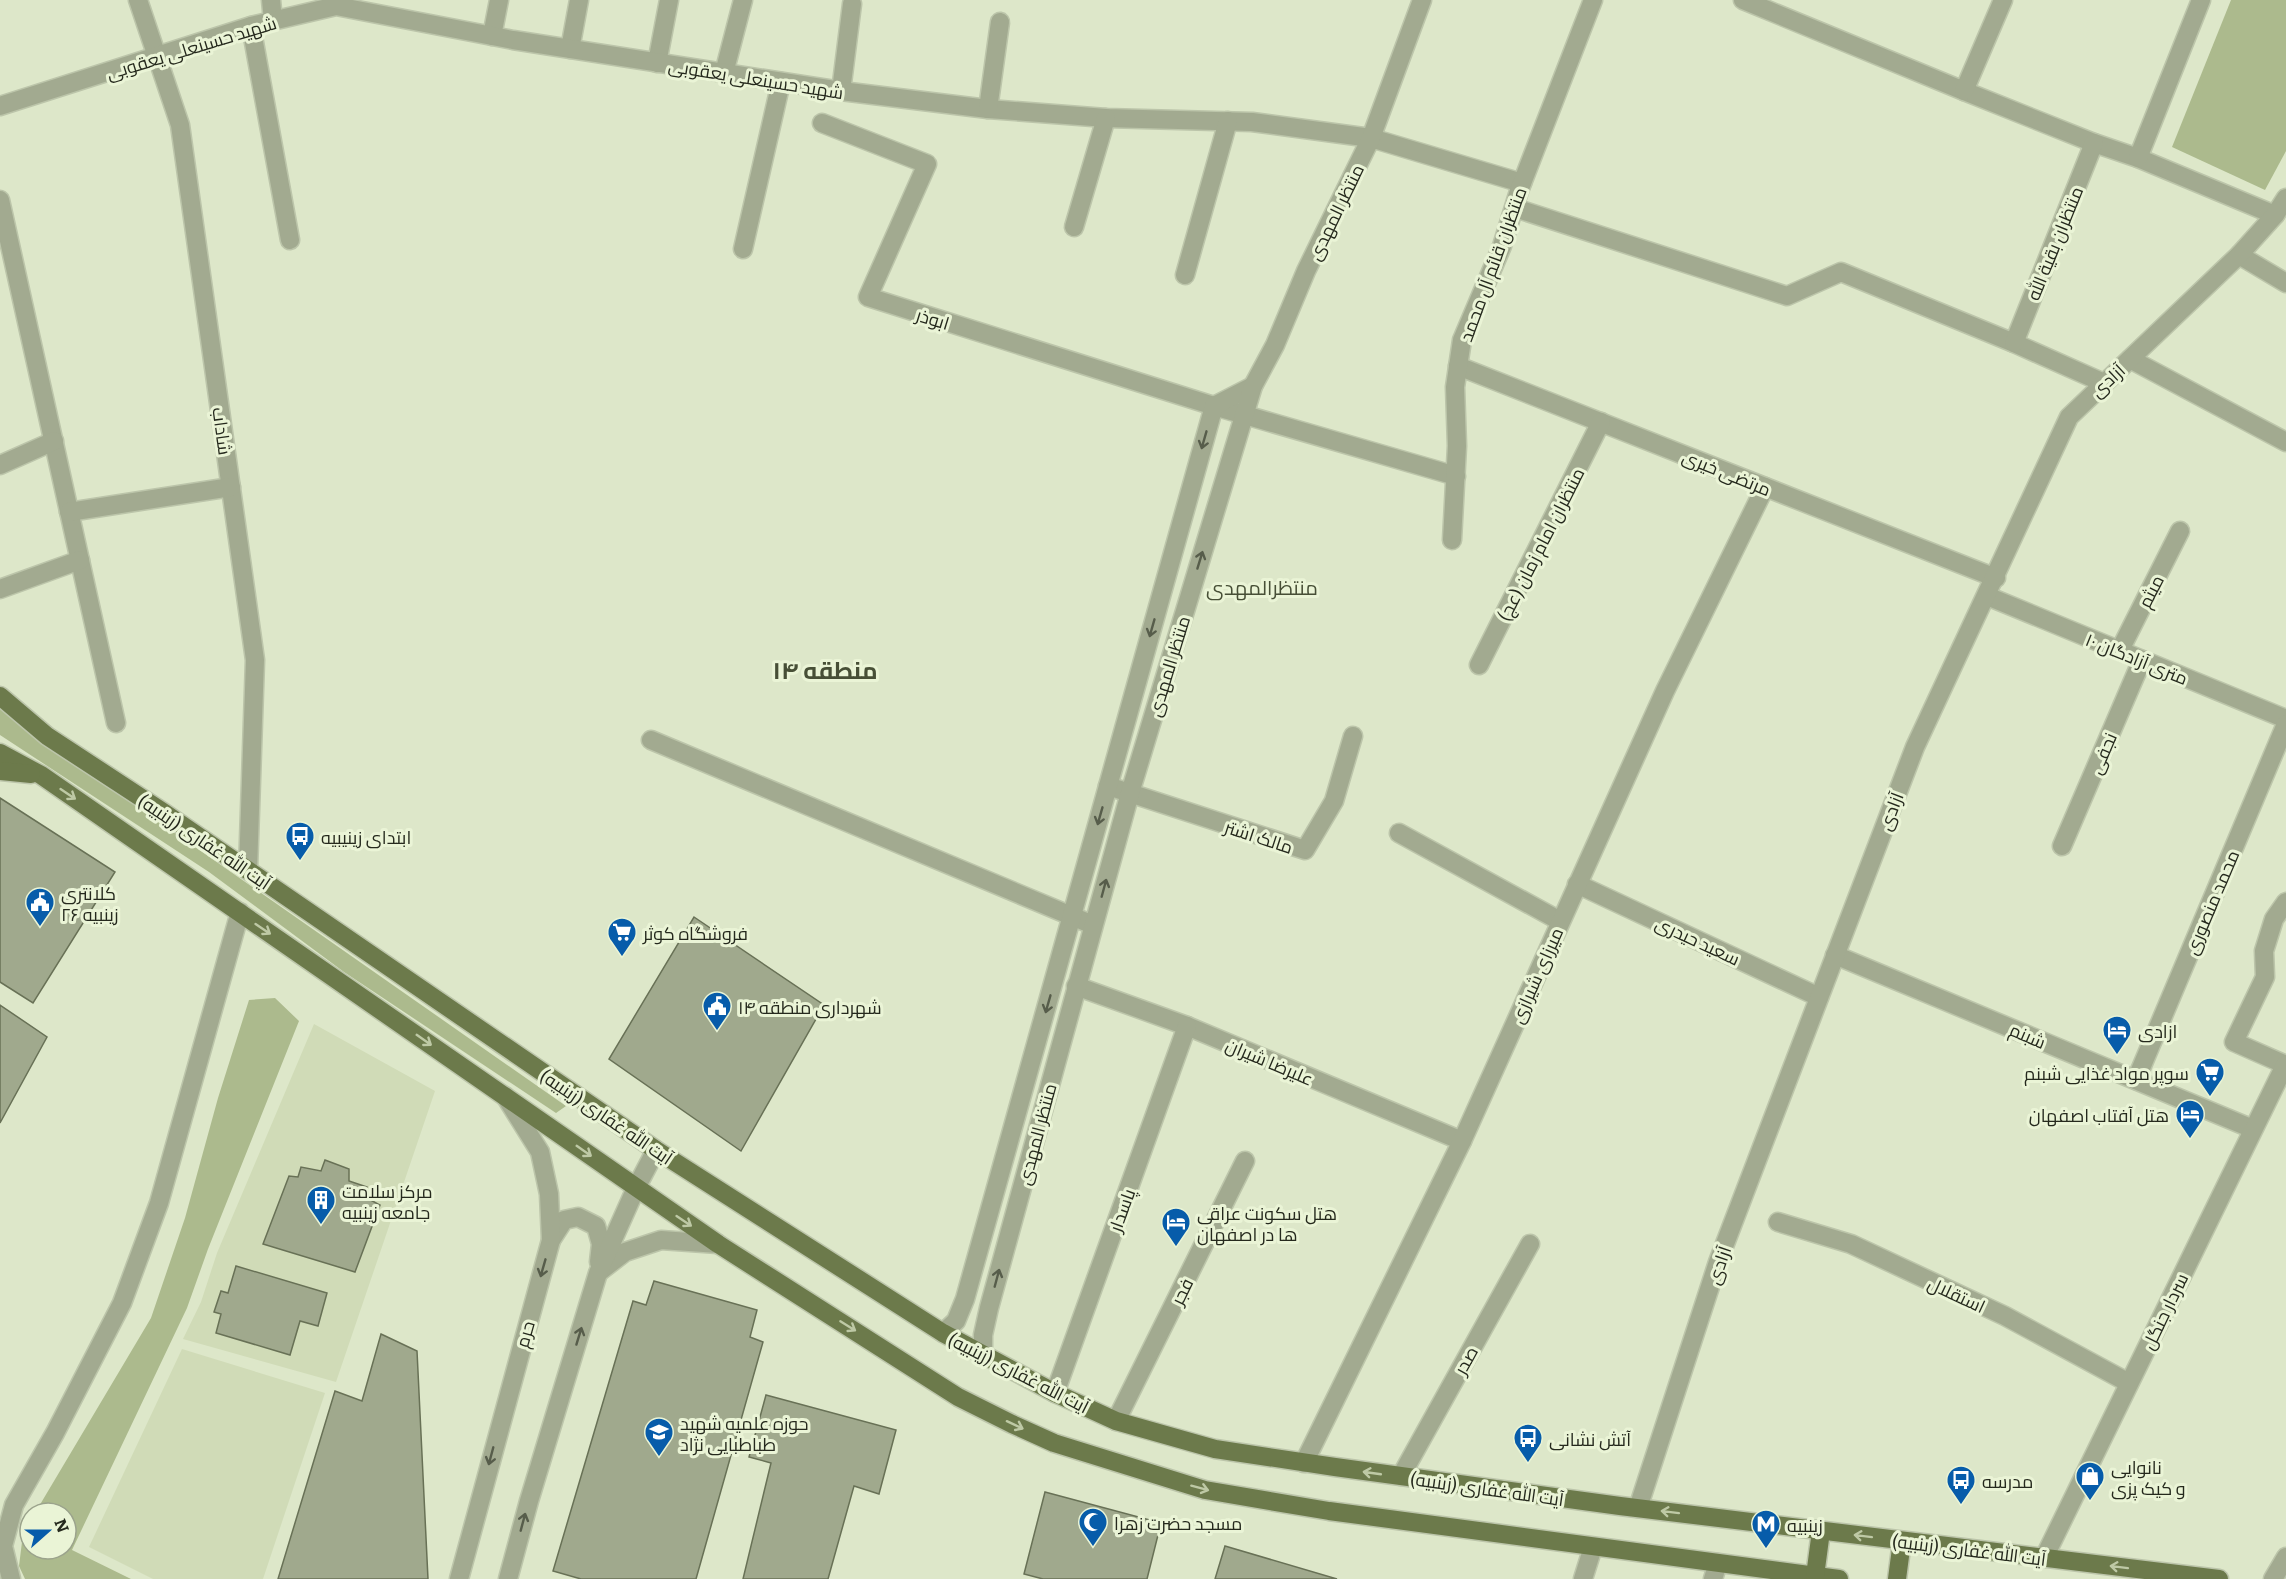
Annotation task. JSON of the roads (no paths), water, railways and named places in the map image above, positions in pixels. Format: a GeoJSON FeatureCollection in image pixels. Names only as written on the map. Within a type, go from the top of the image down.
{"type":"FeatureCollection","features":[{"type":"Feature","properties":{"kind":"main road","name":"آیت الله غفاری (زینبیه)"},"geometry":{"type":"LineString","coordinates":[[0,696],[47,736],[248,870],[656,1150],[943,1333],[1055,1393],[1116,1421],[1215,1449],[1304,1463],[1638,1508],[2219,1579]]}},
{"type":"Feature","properties":{"kind":"main road"},"geometry":{"type":"LineString","coordinates":[[0,753],[40,775],[718,1244],[958,1397],[1054,1443],[1205,1490],[1329,1511],[1593,1547],[1716,1571],[1839,1579]]}},
{"type":"Feature","properties":{"kind":"main road"},"geometry":{"type":"LineString","coordinates":[[0,771],[40,775]]}},
{"type":"Feature","properties":{"kind":"main road"},"geometry":{"type":"LineString","coordinates":[[1815,1576],[1821,1531]]}},
{"type":"Feature","properties":{"kind":"main road"},"geometry":{"type":"LineString","coordinates":[[1897,1579],[1902,1541]]}},
{"type":"Feature","properties":{"kind":"street","name":"شاداب"},"geometry":{"type":"LineString","coordinates":[[138,0],[180,125],[255,660],[248,870]]}},
{"type":"Feature","properties":{"kind":"street"},"geometry":{"type":"LineString","coordinates":[[271,0],[273,21]]}},
{"type":"Feature","properties":{"kind":"street"},"geometry":{"type":"LineString","coordinates":[[492,36],[499,0]]}},
{"type":"Feature","properties":{"kind":"street"},"geometry":{"type":"LineString","coordinates":[[570,49],[579,0]]}},
{"type":"Feature","properties":{"kind":"street"},"geometry":{"type":"LineString","coordinates":[[657,63],[669,0]]}},
{"type":"Feature","properties":{"kind":"street"},"geometry":{"type":"LineString","coordinates":[[724,73],[743,0]]}},
{"type":"Feature","properties":{"kind":"street","name":"منتظر المهدی"},"geometry":{"type":"LineString","coordinates":[[983,1356],[983,1335],[989,1308],[1076,986],[1130,793],[1253,386],[1275,345],[1306,272],[1371,138],[1422,0]]}},
{"type":"Feature","properties":{"kind":"street","name":"منتظران قائم آل محمد"},"geometry":{"type":"LineString","coordinates":[[1452,540],[1456,476],[1455,387],[1462,340],[1502,246],[1522,183],[1593,0]]}},
{"type":"Feature","properties":{"kind":"street"},"geometry":{"type":"LineString","coordinates":[[1743,0],[1780,6],[1964,91],[2275,214]]}},
{"type":"Feature","properties":{"kind":"street"},"geometry":{"type":"LineString","coordinates":[[1964,91],[2003,0]]}},
{"type":"Feature","properties":{"kind":"street"},"geometry":{"type":"LineString","coordinates":[[2138,158],[2201,0]]}},
{"type":"Feature","properties":{"kind":"street"},"geometry":{"type":"LineString","coordinates":[[841,91],[852,3]]}},
{"type":"Feature","properties":{"kind":"street","name":"شهید حسینعلی یعقوبی"},"geometry":{"type":"LineString","coordinates":[[3,100],[157,57],[251,26],[336,6],[492,36],[841,91],[988,109],[1106,118],[1252,122],[1371,138],[1522,183]]}},
{"type":"Feature","properties":{"kind":"street"},"geometry":{"type":"LineString","coordinates":[[988,109],[1000,22]]}},
{"type":"Feature","properties":{"kind":"street"},"geometry":{"type":"LineString","coordinates":[[251,26],[291,240]]}},
{"type":"Feature","properties":{"kind":"street"},"geometry":{"type":"LineString","coordinates":[[743,249],[781,82]]}},
{"type":"Feature","properties":{"kind":"street"},"geometry":{"type":"LineString","coordinates":[[1074,227],[1106,118]]}},
{"type":"Feature","properties":{"kind":"street"},"geometry":{"type":"LineString","coordinates":[[1185,275],[1228,121]]}},
{"type":"Feature","properties":{"kind":"street","name":"ابوذر"},"geometry":{"type":"LineString","coordinates":[[822,123],[927,164],[868,297],[1214,406],[1245,413],[1456,476]]}},
{"type":"Feature","properties":{"kind":"street","name":"منتظران بقیة الله"},"geometry":{"type":"LineString","coordinates":[[2014,343],[2094,143]]}},
{"type":"Feature","properties":{"kind":"street","name":"آزادی"},"geometry":{"type":"LineString","coordinates":[[1638,1508],[1718,1262],[1915,747],[1996,578],[2069,417],[2239,255],[2286,198]]}},
{"type":"Feature","properties":{"kind":"street"},"geometry":{"type":"LineString","coordinates":[[0,200],[116,723]]}},
{"type":"Feature","properties":{"kind":"street"},"geometry":{"type":"LineString","coordinates":[[1515,208],[1787,296],[1841,272],[2014,343],[2104,383]]}},
{"type":"Feature","properties":{"kind":"street"},"geometry":{"type":"LineString","coordinates":[[2239,255],[2286,282]]}},
{"type":"Feature","properties":{"kind":"street"},"geometry":{"type":"LineString","coordinates":[[2130,359],[2286,442]]}},
{"type":"Feature","properties":{"kind":"street","name":"مرتضی خیری"},"geometry":{"type":"LineString","coordinates":[[1458,366],[1996,578]]}},
{"type":"Feature","properties":{"kind":"street"},"geometry":{"type":"LineString","coordinates":[[943,1333],[956,1322],[965,1299],[1214,406],[1253,386]]}},
{"type":"Feature","properties":{"kind":"street","name":"منتظران امام زمان (عج)"},"geometry":{"type":"LineString","coordinates":[[1479,665],[1601,422]]}},
{"type":"Feature","properties":{"kind":"street"},"geometry":{"type":"LineString","coordinates":[[0,465],[54,441]]}},
{"type":"Feature","properties":{"kind":"street"},"geometry":{"type":"LineString","coordinates":[[69,512],[231,487]]}},
{"type":"Feature","properties":{"kind":"street","name":"میرزای شیرازی"},"geometry":{"type":"LineString","coordinates":[[1304,1463],[1462,1141],[1665,691],[1765,487]]}},
{"type":"Feature","properties":{"kind":"street","name":"میثم"},"geometry":{"type":"LineString","coordinates":[[2120,650],[2180,531]]}},
{"type":"Feature","properties":{"kind":"street"},"geometry":{"type":"LineString","coordinates":[[0,589],[80,560]]}},
{"type":"Feature","properties":{"kind":"street","name":"۱۰ متری آزادگان"},"geometry":{"type":"LineString","coordinates":[[1987,596],[2286,721]]}},
{"type":"Feature","properties":{"kind":"street","name":"نجفی"},"geometry":{"type":"LineString","coordinates":[[2062,846],[2142,660]]}},
{"type":"Feature","properties":{"kind":"street","name":"محمد منصوری"},"geometry":{"type":"LineString","coordinates":[[2136,1080],[2286,721]]}},
{"type":"Feature","properties":{"kind":"street","name":"مالک اشتر"},"geometry":{"type":"LineString","coordinates":[[1130,793],[1305,850],[1334,801],[1353,736]]}},
{"type":"Feature","properties":{"kind":"street"},"geometry":{"type":"LineString","coordinates":[[651,740],[1093,925]]}},
{"type":"Feature","properties":{"kind":"street"},"geometry":{"type":"LineString","coordinates":[[1108,786],[1130,793]]}},
{"type":"Feature","properties":{"kind":"street"},"geometry":{"type":"LineString","coordinates":[[1399,833],[1560,921]]}},
{"type":"Feature","properties":{"kind":"street","name":"سعید حیدری"},"geometry":{"type":"LineString","coordinates":[[1577,884],[1819,997]]}},
{"type":"Feature","properties":{"kind":"street"},"geometry":{"type":"LineString","coordinates":[[2285,1065],[2234,1042],[2265,977],[2264,951],[2274,919],[2286,902]]}},
{"type":"Feature","properties":{"kind":"street"},"geometry":{"type":"LineString","coordinates":[[11,1579],[3,1546],[14,1505],[55,1433],[122,1303],[159,1203],[240,912]]}},
{"type":"Feature","properties":{"kind":"street","name":"شبنم"},"geometry":{"type":"LineString","coordinates":[[1835,955],[2253,1129]]}},
{"type":"Feature","properties":{"kind":"street","name":"علیرضا شیران"},"geometry":{"type":"LineString","coordinates":[[1076,986],[1187,1026],[1462,1141]]}},
{"type":"Feature","properties":{"kind":"street","name":"پاسدار"},"geometry":{"type":"LineString","coordinates":[[1055,1393],[1187,1026]]}},
{"type":"Feature","properties":{"kind":"street","name":"سردار جنگل"},"geometry":{"type":"LineString","coordinates":[[2044,1558],[2285,1065]]}},
{"type":"Feature","properties":{"kind":"street","name":"حرم"},"geometry":{"type":"LineString","coordinates":[[459,1579],[550,1240],[549,1194],[540,1152],[505,1096]]}},
{"type":"Feature","properties":{"kind":"street"},"geometry":{"type":"LineString","coordinates":[[508,1579],[529,1501],[598,1273],[636,1188],[656,1150]]}},
{"type":"Feature","properties":{"kind":"street","name":"فجر"},"geometry":{"type":"LineString","coordinates":[[1116,1421],[1245,1161]]}},
{"type":"Feature","properties":{"kind":"street"},"geometry":{"type":"LineString","coordinates":[[550,1240],[564,1220],[578,1217],[596,1226],[601,1244],[598,1273]]}},
{"type":"Feature","properties":{"kind":"street","name":"استقلال"},"geometry":{"type":"LineString","coordinates":[[1778,1222],[1851,1244],[2005,1316],[2129,1383]]}},
{"type":"Feature","properties":{"kind":"street"},"geometry":{"type":"LineString","coordinates":[[598,1273],[626,1252],[661,1240],[718,1244]]}},
{"type":"Feature","properties":{"kind":"street","name":"صدر"},"geometry":{"type":"LineString","coordinates":[[1401,1476],[1530,1244]]}},
{"type":"Feature","properties":{"kind":"street"},"geometry":{"type":"LineString","coordinates":[[965,1299],[968,1311],[975,1318],[983,1315],[989,1308]]}},
{"type":"Feature","properties":{"kind":"street"},"geometry":{"type":"LineString","coordinates":[[1583,1579],[1593,1547]]}},
{"type":"Feature","properties":{"kind":"street"},"geometry":{"type":"LineString","coordinates":[[2273,1579],[2286,1557]]}},
{"type":"Feature","properties":{"kind":"place","name":"ابتدای زینیبیه"},"geometry":{"type":"Point","coordinates":[300,862]}},
{"type":"Feature","properties":{"kind":"place","name":"کلانتری ۲۶ زینبیه"},"geometry":{"type":"Point","coordinates":[40,928]}},
{"type":"Feature","properties":{"kind":"place","name":"فروشگاه کوثر"},"geometry":{"type":"Point","coordinates":[622,958]}},
{"type":"Feature","properties":{"kind":"place","name":"شهرداری منطقه ۱۴"},"geometry":{"type":"Point","coordinates":[717,1032]}},
{"type":"Feature","properties":{"kind":"place","name":"ازادی"},"geometry":{"type":"Point","coordinates":[2117,1056]}},
{"type":"Feature","properties":{"kind":"place","name":"سوپر مواد غذایی شبنم"},"geometry":{"type":"Point","coordinates":[2210,1098]}},
{"type":"Feature","properties":{"kind":"place","name":"هتل آفتاب اصفهان"},"geometry":{"type":"Point","coordinates":[2190,1140]}},
{"type":"Feature","properties":{"kind":"place","name":"مرکز سلامت جامعه زینبیه"},"geometry":{"type":"Point","coordinates":[321,1226]}},
{"type":"Feature","properties":{"kind":"place","name":"هتل سکونت عراقی ها در اصفهان"},"geometry":{"type":"Point","coordinates":[1176,1248]}},
{"type":"Feature","properties":{"kind":"place","name":"حوزه علمیه شهید طباطبایی نژاد"},"geometry":{"type":"Point","coordinates":[659,1458]}},
{"type":"Feature","properties":{"kind":"place","name":"آتش نشانی"},"geometry":{"type":"Point","coordinates":[1528,1464]}},
{"type":"Feature","properties":{"kind":"place","name":"نانوایی و کیک پزی"},"geometry":{"type":"Point","coordinates":[2090,1502]}},
{"type":"Feature","properties":{"kind":"place","name":"مدرسه"},"geometry":{"type":"Point","coordinates":[1961,1506]}},
{"type":"Feature","properties":{"kind":"place","name":"مسجد حضرت زهرا"},"geometry":{"type":"Point","coordinates":[1093,1548]}},
{"type":"Feature","properties":{"kind":"place","name":"زینبیه"},"geometry":{"type":"Point","coordinates":[1766,1550]}},
{"type":"Feature","properties":{"kind":"district","name":"منتظرالمهدی"},"geometry":{"type":"Point","coordinates":[1262,586]}},
{"type":"Feature","properties":{"kind":"district","name":"منطقه ۱۴"},"geometry":{"type":"Point","coordinates":[825,668]}}]}
